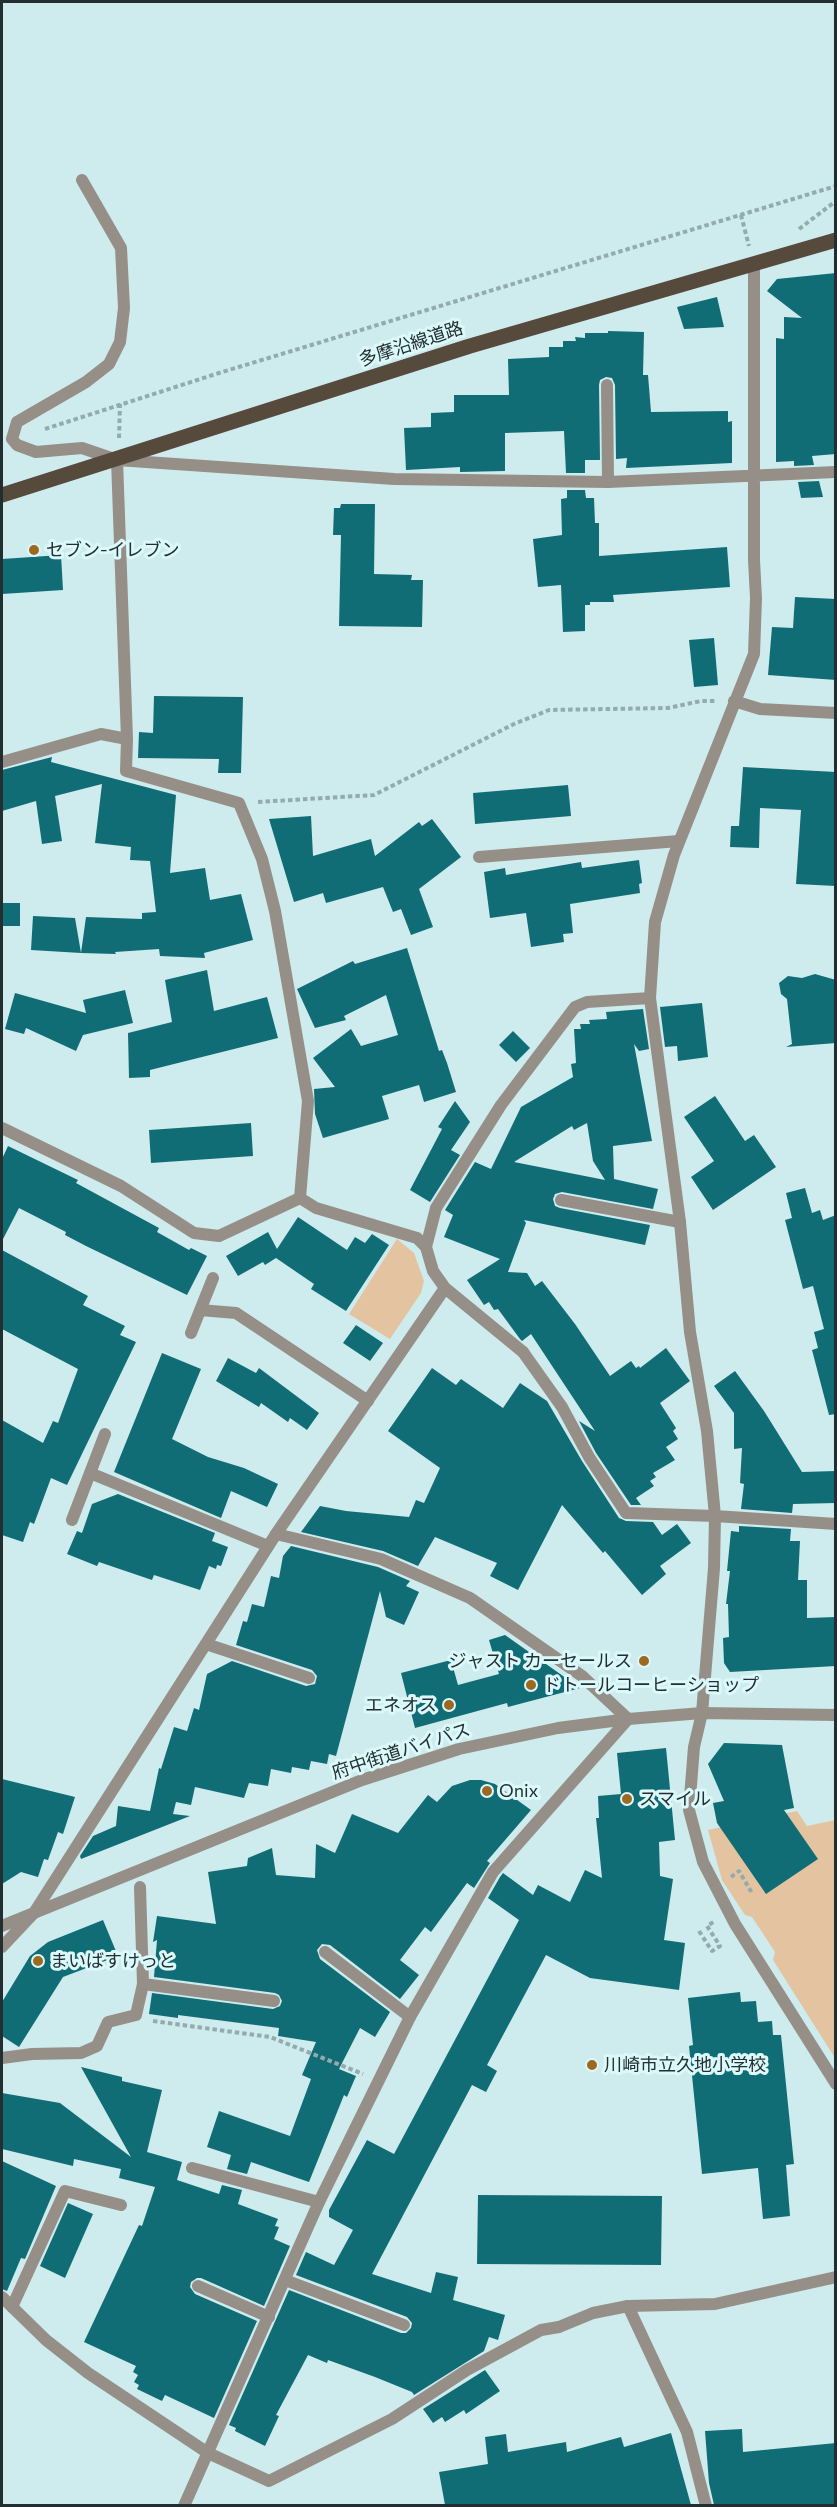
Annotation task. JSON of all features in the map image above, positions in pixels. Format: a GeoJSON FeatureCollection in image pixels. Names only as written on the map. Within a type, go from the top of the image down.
{"type":"FeatureCollection","features":[{"type":"Feature","properties":{"kind":"main road","name":"多摩沿線道路"},"geometry":{"type":"LineString","coordinates":[[2,495],[470,346],[836,240]]}},
{"type":"Feature","properties":{"kind":"street"},"geometry":{"type":"LineString","coordinates":[[82,180],[121,248],[124,308],[120,342],[110,364],[86,382],[17,422],[12,439],[17,445],[36,452],[82,448],[117,460],[394,479],[608,482],[836,472]]}},
{"type":"Feature","properties":{"kind":"street"},"geometry":{"type":"LineString","coordinates":[[754,264],[756,598],[754,654],[679,842],[655,922],[650,998],[680,1222],[690,1332],[707,1431],[715,1516],[714,1568],[702,1713],[694,1747],[688,1810],[703,1862],[735,1924],[836,2084]]}},
{"type":"Feature","properties":{"kind":"street"},"geometry":{"type":"LineString","coordinates":[[607,385],[608,482]]}},
{"type":"Feature","properties":{"kind":"street"},"geometry":{"type":"LineString","coordinates":[[117,460],[127,739],[126,771],[239,803],[262,859],[275,911],[308,1101],[300,1198]]}},
{"type":"Feature","properties":{"kind":"street"},"geometry":{"type":"LineString","coordinates":[[734,701],[760,709],[836,713]]}},
{"type":"Feature","properties":{"kind":"street"},"geometry":{"type":"LineString","coordinates":[[2,762],[101,734],[127,739]]}},
{"type":"Feature","properties":{"kind":"street"},"geometry":{"type":"LineString","coordinates":[[479,857],[679,842]]}},
{"type":"Feature","properties":{"kind":"street"},"geometry":{"type":"LineString","coordinates":[[426,1247],[436,1208],[501,1105],[575,1007],[587,1002],[650,998]]}},
{"type":"Feature","properties":{"kind":"street"},"geometry":{"type":"LineString","coordinates":[[2,1128],[121,1186],[194,1233],[219,1236],[300,1198]]}},
{"type":"Feature","properties":{"kind":"street"},"geometry":{"type":"LineString","coordinates":[[300,1198],[316,1208],[417,1238],[426,1247],[434,1270],[445,1288],[523,1352],[562,1407],[589,1457],[626,1513],[836,1524]]}},
{"type":"Feature","properties":{"kind":"street"},"geometry":{"type":"LineString","coordinates":[[561,1200],[680,1222]]}},
{"type":"Feature","properties":{"kind":"street"},"geometry":{"type":"LineString","coordinates":[[191,1333],[213,1278]]}},
{"type":"Feature","properties":{"kind":"street"},"geometry":{"type":"LineString","coordinates":[[2,1947],[34,1913],[268,1546],[445,1288]]}},
{"type":"Feature","properties":{"kind":"street"},"geometry":{"type":"LineString","coordinates":[[200,1310],[236,1313],[368,1401]]}},
{"type":"Feature","properties":{"kind":"street"},"geometry":{"type":"LineString","coordinates":[[72,1520],[105,1434]]}},
{"type":"Feature","properties":{"kind":"street"},"geometry":{"type":"LineString","coordinates":[[90,1473],[268,1546]]}},
{"type":"Feature","properties":{"kind":"street"},"geometry":{"type":"LineString","coordinates":[[184,2505],[319,2202],[410,2017],[493,1872],[628,1719],[582,1676],[470,1598],[381,1559],[276,1534]]}},
{"type":"Feature","properties":{"kind":"street"},"geometry":{"type":"LineString","coordinates":[[206,1644],[309,1678]]}},
{"type":"Feature","properties":{"kind":"street","name":"府中街道バイパス"},"geometry":{"type":"LineString","coordinates":[[2,1926],[362,1780],[459,1749],[558,1728],[628,1719],[702,1713],[836,1715]]}},
{"type":"Feature","properties":{"kind":"street"},"geometry":{"type":"LineString","coordinates":[[2,2058],[32,2054],[81,2054],[97,2046],[108,2022],[136,2015],[143,1984],[140,1887]]}},
{"type":"Feature","properties":{"kind":"street"},"geometry":{"type":"LineString","coordinates":[[325,1952],[410,2017]]}},
{"type":"Feature","properties":{"kind":"street"},"geometry":{"type":"LineString","coordinates":[[143,1984],[274,2001]]}},
{"type":"Feature","properties":{"kind":"street"},"geometry":{"type":"LineString","coordinates":[[192,2168],[319,2202]]}},
{"type":"Feature","properties":{"kind":"street"},"geometry":{"type":"LineString","coordinates":[[12,2307],[65,2191],[122,2205]]}},
{"type":"Feature","properties":{"kind":"street"},"geometry":{"type":"LineString","coordinates":[[2,2297],[46,2340],[88,2373],[208,2453],[269,2481],[392,2419],[466,2370],[541,2330],[558,2327],[593,2313],[628,2306],[715,2304],[836,2277]]}},
{"type":"Feature","properties":{"kind":"street"},"geometry":{"type":"LineString","coordinates":[[285,2280],[404,2325]]}},
{"type":"Feature","properties":{"kind":"street"},"geometry":{"type":"LineString","coordinates":[[198,2286],[269,2317]]}},
{"type":"Feature","properties":{"kind":"street"},"geometry":{"type":"LineString","coordinates":[[628,2306],[687,2432],[706,2505]]}},
{"type":"Feature","properties":{"kind":"path"},"geometry":{"type":"LineString","coordinates":[[12,439],[836,186]]}},
{"type":"Feature","properties":{"kind":"path"},"geometry":{"type":"LineString","coordinates":[[741,215],[754,264]]}},
{"type":"Feature","properties":{"kind":"path"},"geometry":{"type":"LineString","coordinates":[[117,460],[120,404]]}},
{"type":"Feature","properties":{"kind":"path"},"geometry":{"type":"LineString","coordinates":[[239,803],[374,795],[514,724],[549,710],[668,708],[701,701],[734,701]]}},
{"type":"Feature","properties":{"kind":"path"},"geometry":{"type":"LineString","coordinates":[[736,1885],[730,1877],[739,1871],[752,1893]]}},
{"type":"Feature","properties":{"kind":"path"},"geometry":{"type":"LineString","coordinates":[[699,1930],[712,1951],[720,1946],[707,1926]]}},
{"type":"Feature","properties":{"kind":"path"},"geometry":{"type":"LineString","coordinates":[[136,2015],[145,2020],[270,2037],[378,2081]]}},
{"type":"Feature","properties":{"kind":"shaded area"},"geometry":{"type":"Polygon","coordinates":[[[397,1239],[414,1253],[424,1281],[421,1293],[390,1339],[349,1314],[397,1239]]]}},
{"type":"Feature","properties":{"kind":"shaded area"},"geometry":{"type":"Polygon","coordinates":[[[797,1811],[807,1826],[835,1820],[835,2058],[773,1960],[775,1952],[752,1917],[745,1915],[722,1880],[708,1830],[797,1811]]]}},
{"type":"Feature","properties":{"kind":"building"},"geometry":{"type":"Polygon","coordinates":[[[836,273],[836,454],[812,456],[814,465],[794,466],[794,461],[776,462],[776,338],[784,339],[784,317],[802,318],[767,291],[777,279],[836,273]]]}},
{"type":"Feature","properties":{"kind":"building"},"geometry":{"type":"Polygon","coordinates":[[[717,297],[724,327],[684,329],[677,307],[717,297]]]}},
{"type":"Feature","properties":{"kind":"building"},"geometry":{"type":"Polygon","coordinates":[[[608,331],[644,332],[643,375],[648,375],[651,412],[728,411],[728,422],[732,421],[732,463],[626,468],[627,458],[616,459],[615,385],[612,378],[606,377],[600,380],[599,385],[600,460],[585,460],[585,473],[566,473],[564,431],[505,433],[505,471],[460,472],[460,467],[406,470],[404,428],[431,427],[431,413],[454,412],[454,395],[509,395],[508,359],[549,357],[549,347],[563,347],[563,341],[576,341],[575,337],[585,338],[585,333],[608,333],[608,331]]]}},
{"type":"Feature","properties":{"kind":"building"},"geometry":{"type":"Polygon","coordinates":[[[819,481],[823,497],[801,498],[798,482],[819,481]]]}},
{"type":"Feature","properties":{"kind":"building"},"geometry":{"type":"Polygon","coordinates":[[[567,490],[585,490],[586,498],[594,498],[595,523],[599,523],[599,556],[727,547],[730,587],[613,595],[614,602],[590,602],[590,605],[585,605],[585,631],[563,632],[561,585],[538,587],[533,539],[562,535],[561,499],[567,498],[567,490]]]}},
{"type":"Feature","properties":{"kind":"building"},"geometry":{"type":"Polygon","coordinates":[[[341,504],[375,504],[374,574],[412,575],[411,580],[423,580],[422,627],[339,626],[341,535],[333,535],[334,508],[340,508],[341,504]]]}},
{"type":"Feature","properties":{"kind":"building"},"geometry":{"type":"Polygon","coordinates":[[[61,555],[63,590],[2,594],[2,559],[61,555]]]}},
{"type":"Feature","properties":{"kind":"building"},"geometry":{"type":"Polygon","coordinates":[[[795,597],[836,599],[836,680],[768,675],[772,627],[793,628],[795,597]]]}},
{"type":"Feature","properties":{"kind":"building"},"geometry":{"type":"Polygon","coordinates":[[[714,638],[718,685],[694,687],[689,640],[714,638]]]}},
{"type":"Feature","properties":{"kind":"building"},"geometry":{"type":"Polygon","coordinates":[[[154,696],[243,697],[241,773],[218,773],[219,759],[138,758],[139,732],[153,733],[154,696]]]}},
{"type":"Feature","properties":{"kind":"building"},"geometry":{"type":"Polygon","coordinates":[[[52,757],[51,762],[176,795],[170,873],[205,868],[210,900],[241,894],[253,940],[204,953],[205,958],[160,956],[159,949],[115,952],[116,954],[81,953],[86,917],[142,919],[142,913],[156,912],[150,861],[130,860],[131,847],[95,843],[102,784],[55,796],[62,841],[42,844],[36,801],[2,811],[2,770],[52,757]]]}},
{"type":"Feature","properties":{"kind":"building"},"geometry":{"type":"Polygon","coordinates":[[[743,767],[836,772],[836,886],[796,884],[801,810],[760,808],[759,848],[730,847],[731,826],[739,826],[743,767]]]}},
{"type":"Feature","properties":{"kind":"building"},"geometry":{"type":"Polygon","coordinates":[[[568,785],[571,816],[475,824],[473,793],[568,785]]]}},
{"type":"Feature","properties":{"kind":"building"},"geometry":{"type":"Polygon","coordinates":[[[311,816],[313,856],[371,839],[375,856],[419,822],[422,826],[432,819],[461,857],[419,889],[433,927],[411,935],[401,909],[393,912],[383,887],[326,903],[323,893],[294,902],[269,819],[311,816]]]}},
{"type":"Feature","properties":{"kind":"building"},"geometry":{"type":"Polygon","coordinates":[[[639,860],[642,883],[639,884],[640,893],[570,904],[573,933],[563,934],[564,942],[531,947],[526,913],[490,918],[484,872],[505,868],[506,875],[581,862],[582,868],[639,860]]]}},
{"type":"Feature","properties":{"kind":"building"},"geometry":{"type":"Polygon","coordinates":[[[2,903],[20,903],[20,926],[2,926],[2,903]]]}},
{"type":"Feature","properties":{"kind":"building"},"geometry":{"type":"Polygon","coordinates":[[[33,916],[75,918],[81,953],[31,950],[33,916]]]}},
{"type":"Feature","properties":{"kind":"building"},"geometry":{"type":"Polygon","coordinates":[[[407,948],[439,1051],[442,1050],[456,1092],[424,1102],[419,1085],[382,1096],[389,1119],[323,1138],[315,1114],[314,1089],[335,1087],[313,1058],[351,1029],[361,1046],[398,1035],[386,995],[344,1016],[346,1020],[315,1028],[297,989],[353,961],[355,964],[407,948]]]}},
{"type":"Feature","properties":{"kind":"building"},"geometry":{"type":"Polygon","coordinates":[[[207,970],[214,1011],[267,997],[278,1038],[150,1070],[150,1077],[129,1078],[128,1033],[172,1022],[165,980],[207,970]]]}},
{"type":"Feature","properties":{"kind":"building"},"geometry":{"type":"Polygon","coordinates":[[[815,974],[836,980],[836,1043],[786,1047],[792,1044],[787,999],[781,994],[779,983],[788,976],[802,978],[815,974]]]}},
{"type":"Feature","properties":{"kind":"building"},"geometry":{"type":"Polygon","coordinates":[[[125,990],[133,1023],[83,1035],[76,1051],[26,1028],[24,1034],[5,1029],[15,993],[86,1013],[83,1000],[125,990]]]}},
{"type":"Feature","properties":{"kind":"building"},"geometry":{"type":"Polygon","coordinates":[[[702,1003],[708,1057],[678,1061],[677,1046],[665,1047],[660,1007],[702,1003]]]}},
{"type":"Feature","properties":{"kind":"building"},"geometry":{"type":"Polygon","coordinates":[[[643,1009],[649,1049],[639,1051],[634,1044],[652,1141],[613,1146],[614,1179],[658,1189],[653,1209],[562,1192],[555,1194],[553,1199],[555,1206],[560,1208],[650,1225],[645,1245],[524,1220],[526,1223],[508,1272],[527,1273],[535,1286],[542,1281],[575,1324],[610,1376],[631,1361],[636,1368],[639,1366],[640,1368],[666,1348],[690,1381],[660,1403],[676,1428],[673,1431],[678,1439],[666,1447],[675,1460],[653,1473],[656,1477],[650,1481],[654,1486],[636,1498],[641,1505],[631,1505],[596,1453],[579,1421],[595,1431],[531,1334],[522,1341],[498,1309],[494,1310],[489,1302],[484,1305],[467,1280],[500,1259],[444,1237],[453,1215],[445,1210],[475,1162],[491,1169],[521,1107],[573,1077],[571,1064],[576,1063],[574,1029],[581,1029],[580,1024],[590,1024],[589,1020],[607,1019],[606,1012],[643,1009]],[[587,1123],[574,1130],[572,1126],[514,1162],[605,1180],[593,1161],[587,1123]]]}},
{"type":"Feature","properties":{"kind":"building"},"geometry":{"type":"Polygon","coordinates":[[[513,1031],[530,1048],[516,1062],[499,1045],[513,1031]]]}},
{"type":"Feature","properties":{"kind":"building"},"geometry":{"type":"Polygon","coordinates":[[[715,1096],[745,1141],[754,1135],[776,1167],[713,1210],[691,1177],[714,1161],[684,1117],[715,1096]]]}},
{"type":"Feature","properties":{"kind":"building"},"geometry":{"type":"Polygon","coordinates":[[[455,1101],[470,1122],[451,1150],[460,1155],[430,1202],[410,1190],[442,1129],[438,1127],[455,1101]]]}},
{"type":"Feature","properties":{"kind":"building"},"geometry":{"type":"Polygon","coordinates":[[[251,1123],[253,1156],[151,1163],[149,1130],[251,1123]]]}},
{"type":"Feature","properties":{"kind":"building"},"geometry":{"type":"Polygon","coordinates":[[[8,1146],[78,1180],[76,1183],[159,1228],[157,1232],[189,1250],[191,1248],[207,1256],[187,1295],[86,1246],[65,1235],[66,1232],[19,1208],[2,1241],[2,1159],[8,1146]]]}},
{"type":"Feature","properties":{"kind":"building"},"geometry":{"type":"Polygon","coordinates":[[[805,1188],[812,1213],[820,1210],[823,1220],[836,1215],[836,1414],[829,1415],[812,1350],[818,1348],[814,1332],[824,1329],[813,1286],[803,1289],[785,1220],[792,1218],[786,1193],[805,1188]]]}},
{"type":"Feature","properties":{"kind":"building"},"geometry":{"type":"Polygon","coordinates":[[[298,1217],[347,1250],[355,1237],[365,1243],[372,1234],[389,1245],[346,1311],[311,1289],[314,1284],[276,1258],[265,1265],[263,1262],[238,1276],[226,1256],[268,1232],[277,1249],[298,1217]]]}},
{"type":"Feature","properties":{"kind":"building"},"geometry":{"type":"Polygon","coordinates":[[[2,1250],[88,1296],[83,1305],[125,1326],[120,1335],[136,1342],[67,1485],[51,1478],[34,1524],[30,1522],[23,1542],[2,1535],[2,1420],[43,1443],[53,1421],[58,1423],[78,1369],[2,1329],[2,1250]]]}},
{"type":"Feature","properties":{"kind":"building"},"geometry":{"type":"Polygon","coordinates":[[[356,1325],[383,1343],[370,1361],[343,1343],[356,1325]]]}},
{"type":"Feature","properties":{"kind":"building"},"geometry":{"type":"Polygon","coordinates":[[[162,1353],[201,1369],[172,1439],[208,1457],[244,1468],[278,1484],[267,1507],[231,1491],[221,1518],[114,1472],[162,1353]]]}},
{"type":"Feature","properties":{"kind":"building"},"geometry":{"type":"Polygon","coordinates":[[[228,1358],[256,1373],[259,1368],[319,1413],[307,1430],[290,1418],[288,1422],[261,1403],[259,1407],[216,1381],[228,1358]]]}},
{"type":"Feature","properties":{"kind":"building"},"geometry":{"type":"Polygon","coordinates":[[[432,1368],[456,1385],[461,1379],[503,1408],[520,1383],[547,1401],[619,1518],[626,1521],[653,1522],[662,1535],[677,1524],[691,1543],[660,1566],[666,1574],[642,1595],[562,1505],[518,1590],[490,1576],[497,1563],[435,1537],[418,1566],[383,1551],[301,1532],[320,1506],[409,1517],[416,1500],[424,1503],[440,1468],[388,1431],[432,1368]]]}},
{"type":"Feature","properties":{"kind":"building"},"geometry":{"type":"Polygon","coordinates":[[[735,1371],[764,1411],[802,1472],[836,1471],[836,1503],[793,1504],[792,1513],[741,1509],[744,1484],[740,1483],[742,1448],[734,1449],[734,1413],[714,1386],[735,1371]]]}},
{"type":"Feature","properties":{"kind":"building"},"geometry":{"type":"Polygon","coordinates":[[[118,1494],[215,1533],[212,1541],[228,1547],[221,1566],[217,1565],[216,1569],[209,1566],[200,1590],[154,1575],[152,1580],[99,1562],[97,1566],[67,1554],[77,1531],[82,1533],[92,1504],[118,1494]]]}},
{"type":"Feature","properties":{"kind":"building"},"geometry":{"type":"Polygon","coordinates":[[[739,1526],[791,1529],[790,1541],[800,1541],[798,1580],[807,1580],[807,1618],[836,1617],[836,1666],[730,1672],[724,1663],[723,1638],[729,1637],[728,1604],[726,1604],[730,1571],[727,1571],[731,1531],[739,1532],[739,1526]]]}},
{"type":"Feature","properties":{"kind":"building"},"geometry":{"type":"Polygon","coordinates":[[[291,1546],[378,1567],[410,1581],[406,1586],[419,1592],[404,1625],[386,1617],[380,1591],[336,1756],[329,1754],[327,1764],[311,1761],[309,1770],[292,1767],[291,1773],[271,1769],[268,1786],[249,1783],[244,1798],[195,1787],[191,1805],[176,1802],[173,1814],[190,1816],[81,1859],[80,1856],[93,1836],[116,1826],[118,1806],[150,1811],[159,1768],[161,1769],[174,1727],[187,1731],[194,1708],[199,1710],[207,1674],[232,1661],[306,1686],[315,1684],[317,1676],[312,1670],[236,1645],[243,1621],[247,1622],[252,1604],[264,1607],[271,1576],[279,1578],[283,1556],[291,1546]]]}},
{"type":"Feature","properties":{"kind":"building"},"geometry":{"type":"Polygon","coordinates":[[[505,1635],[580,1688],[508,1707],[507,1703],[415,1728],[401,1673],[451,1660],[458,1685],[499,1674],[489,1640],[505,1635]]]}},
{"type":"Feature","properties":{"kind":"building"},"geometry":{"type":"Polygon","coordinates":[[[724,1743],[782,1745],[794,1808],[784,1810],[818,1859],[766,1894],[717,1823],[713,1803],[724,1801],[708,1764],[724,1743]]]}},
{"type":"Feature","properties":{"kind":"building"},"geometry":{"type":"Polygon","coordinates":[[[666,1748],[675,1840],[659,1842],[660,1876],[673,1879],[664,1940],[685,1943],[679,1990],[590,1978],[546,1955],[487,2065],[497,2071],[486,2092],[472,2085],[372,2274],[431,2293],[436,2272],[458,2277],[453,2300],[505,2315],[498,2340],[489,2337],[484,2351],[414,2395],[412,2392],[375,2377],[308,2355],[276,2415],[279,2416],[265,2446],[235,2431],[236,2428],[229,2425],[289,2290],[401,2333],[406,2333],[411,2328],[412,2323],[407,2317],[296,2275],[306,2252],[334,2265],[353,2230],[329,2217],[329,2210],[367,2140],[394,2154],[519,1920],[488,1898],[500,1877],[503,1873],[533,1895],[538,1885],[570,1902],[585,1870],[602,1878],[596,1818],[599,1818],[598,1796],[621,1794],[617,1753],[666,1748]]]}},
{"type":"Feature","properties":{"kind":"building"},"geometry":{"type":"Polygon","coordinates":[[[2,1779],[75,1797],[63,1834],[58,1832],[48,1860],[44,1859],[38,1877],[21,1872],[2,1884],[2,1779]]]}},
{"type":"Feature","properties":{"kind":"building"},"geometry":{"type":"Polygon","coordinates":[[[470,1780],[495,1784],[531,1810],[487,1861],[490,1863],[474,1888],[467,1883],[431,1932],[425,1927],[400,1960],[419,1975],[400,1999],[330,1945],[322,1944],[317,1950],[320,1959],[390,2012],[375,2037],[360,2028],[339,2069],[356,2076],[347,2097],[344,2095],[309,2182],[251,2162],[247,2174],[227,2169],[231,2155],[207,2147],[219,2111],[290,2136],[311,2079],[302,2075],[316,2042],[278,2036],[279,2028],[178,2015],[178,2018],[149,2014],[152,1993],[273,2009],[280,2006],[282,2001],[275,1993],[154,1977],[157,1940],[153,1942],[157,1916],[216,1924],[208,1872],[247,1866],[248,1858],[272,1848],[276,1875],[315,1878],[316,1844],[335,1853],[352,1814],[398,1833],[428,1795],[437,1802],[452,1786],[470,1780]]]}},
{"type":"Feature","properties":{"kind":"building"},"geometry":{"type":"Polygon","coordinates":[[[103,1920],[118,1956],[63,1977],[19,2047],[2,2036],[2,2002],[30,1956],[48,1942],[103,1920]]]}},
{"type":"Feature","properties":{"kind":"building"},"geometry":{"type":"Polygon","coordinates":[[[740,1992],[741,2002],[756,2001],[758,2022],[772,2021],[773,2035],[781,2035],[794,2164],[786,2165],[790,2216],[763,2219],[758,2168],[702,2174],[689,2046],[693,2045],[688,1998],[740,1992]]]}},
{"type":"Feature","properties":{"kind":"building"},"geometry":{"type":"Polygon","coordinates":[[[81,2067],[122,2077],[122,2081],[162,2090],[147,2152],[182,2162],[177,2180],[219,2194],[222,2185],[242,2190],[238,2204],[278,2219],[275,2226],[279,2227],[274,2239],[290,2246],[264,2306],[201,2278],[191,2282],[190,2287],[195,2294],[257,2321],[214,2418],[165,2395],[162,2401],[137,2389],[139,2385],[134,2382],[138,2375],[133,2372],[136,2366],[84,2342],[139,2225],[142,2226],[155,2187],[119,2178],[121,2169],[74,2159],[73,2166],[2,2149],[2,2093],[60,2103],[131,2157],[81,2067]]]}},
{"type":"Feature","properties":{"kind":"building"},"geometry":{"type":"Polygon","coordinates":[[[2,2161],[56,2186],[25,2259],[21,2258],[7,2291],[2,2289],[2,2161]]]}},
{"type":"Feature","properties":{"kind":"building"},"geometry":{"type":"Polygon","coordinates":[[[478,2195],[662,2196],[661,2265],[477,2264],[478,2195]]]}},
{"type":"Feature","properties":{"kind":"building"},"geometry":{"type":"Polygon","coordinates":[[[68,2203],[93,2214],[65,2278],[40,2266],[68,2203]]]}},
{"type":"Feature","properties":{"kind":"building"},"geometry":{"type":"Polygon","coordinates":[[[485,2370],[500,2391],[466,2414],[464,2410],[445,2422],[442,2417],[433,2423],[423,2409],[485,2370]]]}},
{"type":"Feature","properties":{"kind":"building"},"geometry":{"type":"Polygon","coordinates":[[[742,2429],[743,2452],[836,2443],[836,2505],[714,2505],[709,2483],[705,2431],[742,2429]]]}},
{"type":"Feature","properties":{"kind":"building"},"geometry":{"type":"Polygon","coordinates":[[[671,2433],[691,2505],[445,2505],[439,2472],[488,2464],[485,2437],[506,2434],[508,2452],[566,2442],[567,2452],[621,2437],[624,2447],[671,2433]]]}},
{"type":"Feature","properties":{"kind":"place","name":"セブン-イレブン"},"geometry":{"type":"Point","coordinates":[34,550]}},
{"type":"Feature","properties":{"kind":"place","name":"ジャスト カーセールス"},"geometry":{"type":"Point","coordinates":[644,1661]}},
{"type":"Feature","properties":{"kind":"place","name":"ドトールコーヒーショップ"},"geometry":{"type":"Point","coordinates":[531,1685]}},
{"type":"Feature","properties":{"kind":"place","name":"エネオス"},"geometry":{"type":"Point","coordinates":[449,1705]}},
{"type":"Feature","properties":{"kind":"place","name":"Onix"},"geometry":{"type":"Point","coordinates":[487,1791]}},
{"type":"Feature","properties":{"kind":"place","name":"スマイル"},"geometry":{"type":"Point","coordinates":[627,1799]}},
{"type":"Feature","properties":{"kind":"place","name":"まいばすけっと"},"geometry":{"type":"Point","coordinates":[38,1961]}},
{"type":"Feature","properties":{"kind":"place","name":"川崎市立久地小学校"},"geometry":{"type":"Point","coordinates":[592,2065]}}]}
